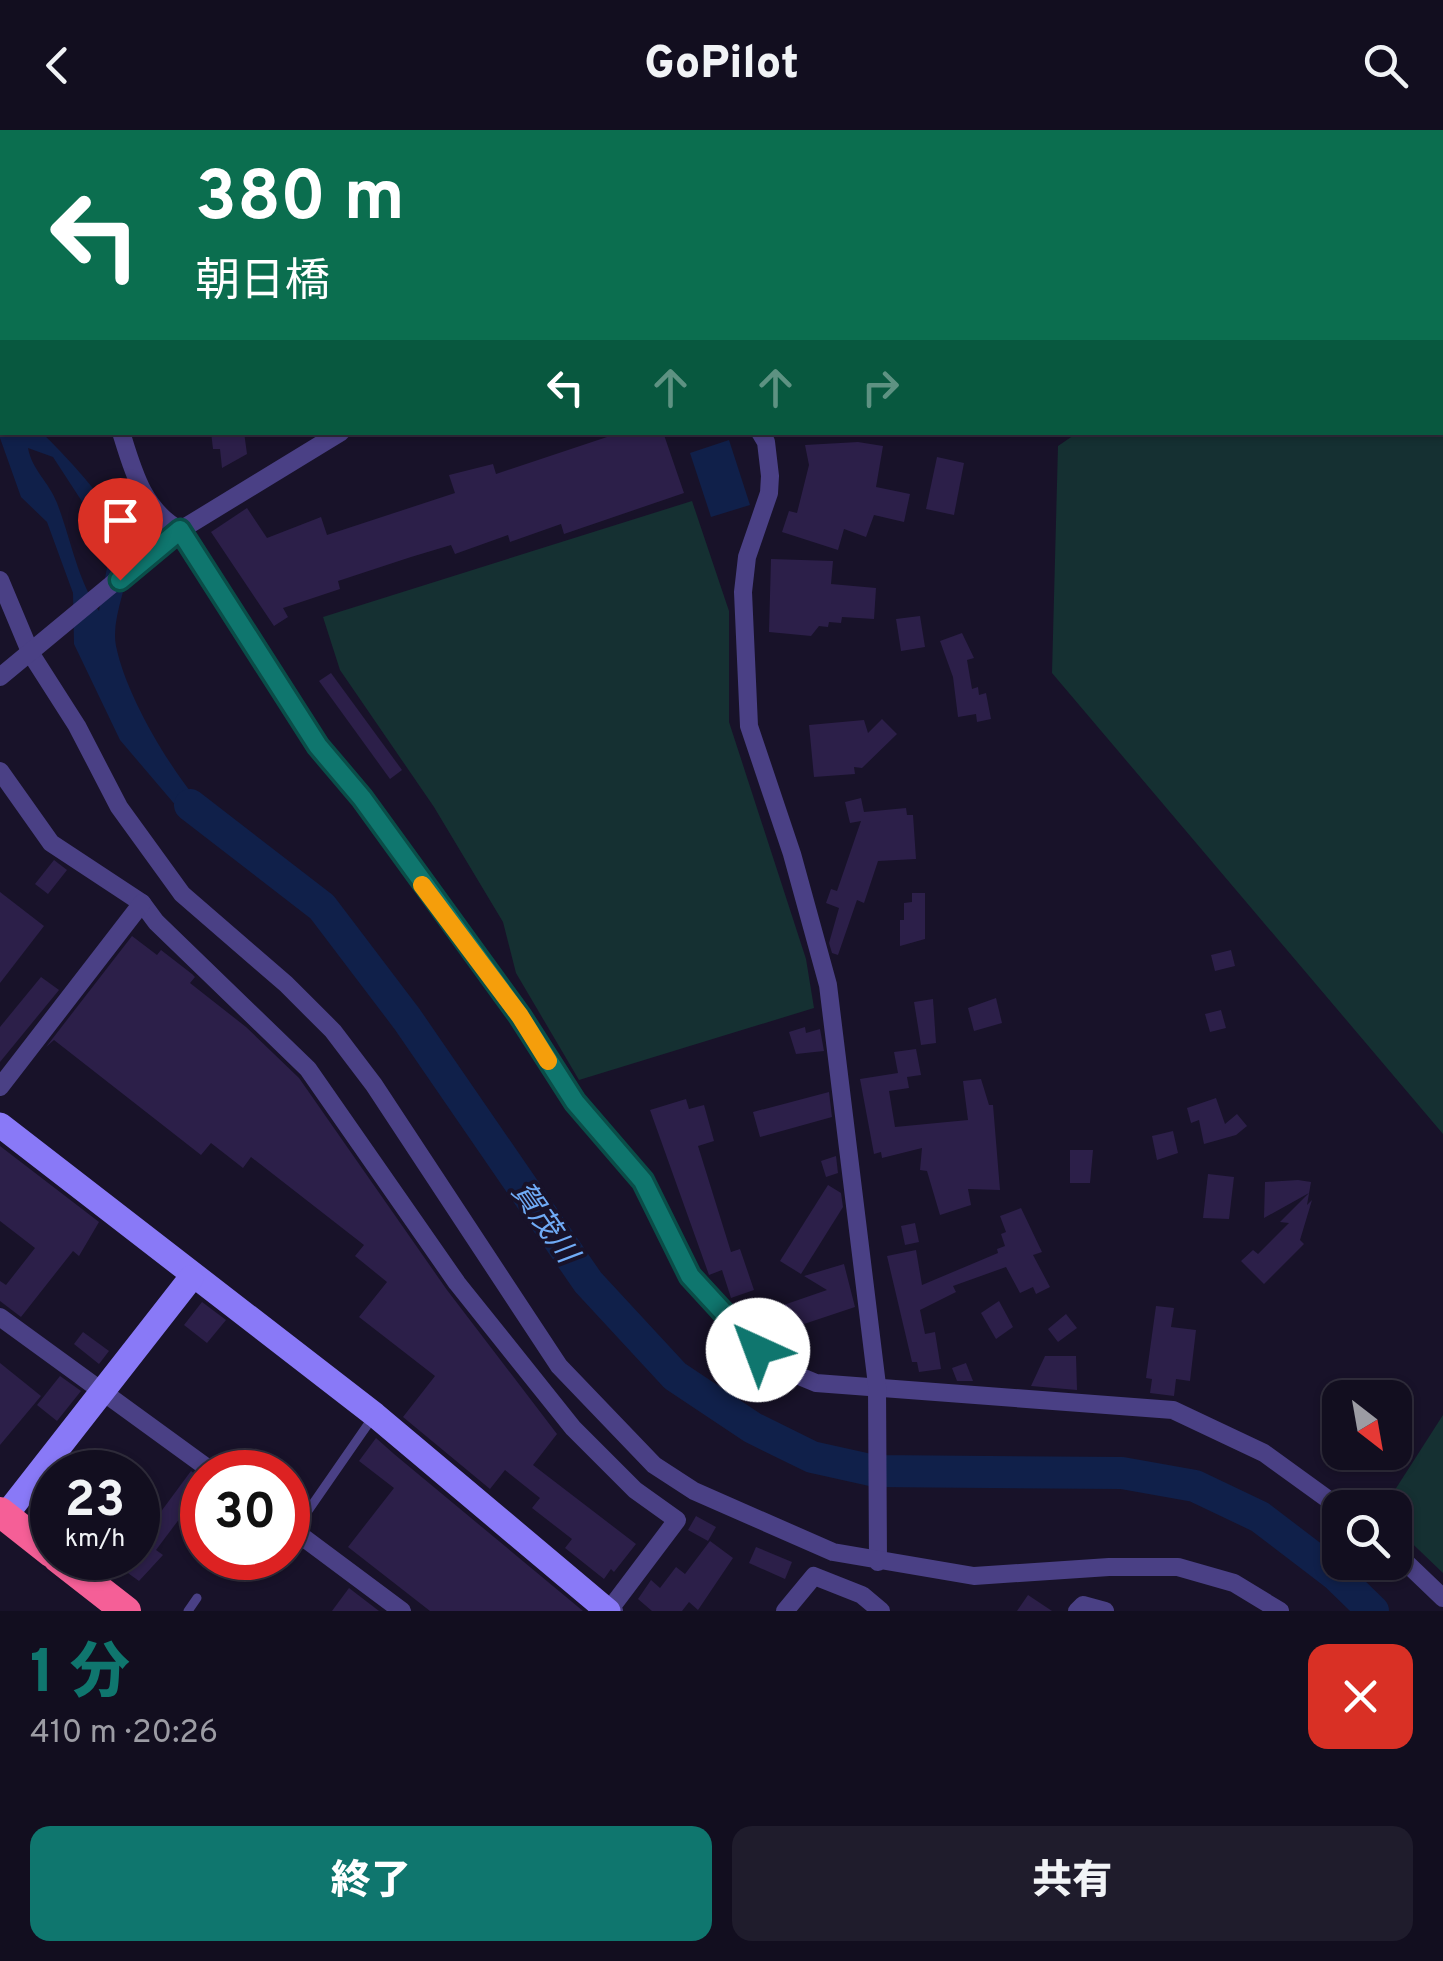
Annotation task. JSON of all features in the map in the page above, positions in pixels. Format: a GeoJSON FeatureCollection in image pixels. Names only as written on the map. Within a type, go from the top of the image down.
{"type":"FeatureCollection","features":[{"type":"Feature","properties":{"kind":"highway"},"geometry":{"type":"LineString","coordinates":[[2,1517],[30,1538]]}},
{"type":"Feature","properties":{"kind":"highway"},"geometry":{"type":"LineString","coordinates":[[86,1580],[126,1611]]}},
{"type":"Feature","properties":{"kind":"street"},"geometry":{"type":"LineString","coordinates":[[122,435],[136,480],[152,508],[175,534],[318,746],[362,798],[520,1016],[575,1102],[643,1181],[690,1276],[758,1350],[787,1371],[816,1383],[877,1391],[1173,1410],[1264,1453],[1322,1495]]}},
{"type":"Feature","properties":{"kind":"street"},"geometry":{"type":"LineString","coordinates":[[0,676],[175,534],[336,435]]}},
{"type":"Feature","properties":{"kind":"street"},"geometry":{"type":"LineString","coordinates":[[762,435],[766,442],[769,494],[747,557],[743,592],[748,726],[792,854],[828,985],[877,1391],[877,1552]]}},
{"type":"Feature","properties":{"kind":"street"},"geometry":{"type":"LineString","coordinates":[[0,580],[119,807],[182,894],[333,1031],[374,1085],[560,1366],[654,1465],[694,1491],[833,1552],[877,1552],[974,1576],[1178,1567],[1234,1583],[1280,1611]]}},
{"type":"Feature","properties":{"kind":"street"},"geometry":{"type":"LineString","coordinates":[[0,771],[51,842],[142,903],[156,922],[308,1069],[456,1283],[573,1428],[635,1490],[678,1520],[611,1610],[374,1415],[192,1278],[0,1125]]}},
{"type":"Feature","properties":{"kind":"street"},"geometry":{"type":"LineString","coordinates":[[0,1087],[142,903]]}},
{"type":"Feature","properties":{"kind":"street"},"geometry":{"type":"LineString","coordinates":[[2,1517],[192,1278]]}},
{"type":"Feature","properties":{"kind":"street"},"geometry":{"type":"LineString","coordinates":[[0,1317],[181,1450]]}},
{"type":"Feature","properties":{"kind":"street"},"geometry":{"type":"LineString","coordinates":[[310,1543],[402,1611]]}},
{"type":"Feature","properties":{"kind":"street"},"geometry":{"type":"LineString","coordinates":[[1412,1568],[1443,1598]]}},
{"type":"Feature","properties":{"kind":"street"},"geometry":{"type":"LineString","coordinates":[[785,1611],[814,1576],[862,1595],[881,1611]]}},
{"type":"Feature","properties":{"kind":"street"},"geometry":{"type":"LineString","coordinates":[[1234,1583],[1236,1593],[1256,1611]]}},
{"type":"Feature","properties":{"kind":"street"},"geometry":{"type":"LineString","coordinates":[[1077,1611],[1082,1605],[1105,1611]]}},
{"type":"Feature","properties":{"kind":"lane"},"geometry":{"type":"LineString","coordinates":[[310,1501],[374,1415]]}},
{"type":"Feature","properties":{"kind":"lane"},"geometry":{"type":"LineString","coordinates":[[188,1611],[197,1598]]}},
{"type":"Feature","properties":{"kind":"green space"},"geometry":{"type":"Polygon","coordinates":[[[1074,435],[1443,435],[1443,1134],[1052,673],[1058,446],[1074,435]]]}},
{"type":"Feature","properties":{"kind":"green space"},"geometry":{"type":"Polygon","coordinates":[[[692,501],[729,611],[729,722],[806,959],[814,1008],[579,1080],[516,973],[503,922],[434,807],[340,670],[323,617],[692,501]]]}},
{"type":"Feature","properties":{"kind":"green space"},"geometry":{"type":"Polygon","coordinates":[[[1443,1415],[1443,1573],[1412,1543],[1412,1490],[1395,1490],[1408,1470],[1412,1470],[1412,1463],[1443,1415]]]}},
{"type":"Feature","properties":{"kind":"water"},"geometry":{"type":"Polygon","coordinates":[[[0,435],[44,435],[92,487],[115,519],[124,535],[129,560],[115,634],[122,669],[144,719],[174,769],[223,830],[189,821],[120,740],[74,644],[73,593],[47,522],[21,497],[0,435]],[[28,448],[57,503],[80,572],[99,611],[111,546],[53,457],[28,448]]]}},
{"type":"Feature","properties":{"kind":"water"},"geometry":{"type":"Polygon","coordinates":[[[729,440],[750,505],[711,517],[690,453],[729,440]]]}},
{"type":"Feature","properties":{"kind":"building"},"geometry":{"type":"Polygon","coordinates":[[[211,435],[244,435],[247,454],[222,468],[220,449],[213,449],[211,435]]]}},
{"type":"Feature","properties":{"kind":"building"},"geometry":{"type":"Polygon","coordinates":[[[613,435],[664,435],[684,493],[564,534],[561,524],[510,542],[508,535],[455,554],[451,545],[411,557],[338,581],[340,589],[283,608],[288,617],[274,626],[211,532],[247,508],[267,538],[321,517],[327,535],[455,493],[449,475],[493,464],[496,474],[613,435]]]}},
{"type":"Feature","properties":{"kind":"building"},"geometry":{"type":"Polygon","coordinates":[[[858,442],[883,446],[876,487],[910,494],[904,522],[874,515],[866,537],[844,529],[838,550],[782,532],[789,511],[797,513],[809,465],[805,445],[858,442]]]}},
{"type":"Feature","properties":{"kind":"building"},"geometry":{"type":"Polygon","coordinates":[[[937,457],[964,463],[954,515],[926,509],[937,457]]]}},
{"type":"Feature","properties":{"kind":"building"},"geometry":{"type":"Polygon","coordinates":[[[771,559],[833,561],[831,584],[876,588],[874,619],[842,617],[841,623],[819,626],[811,636],[769,632],[771,559]]]}},
{"type":"Feature","properties":{"kind":"building"},"geometry":{"type":"Polygon","coordinates":[[[920,616],[925,647],[901,651],[896,619],[920,616]]]}},
{"type":"Feature","properties":{"kind":"building"},"geometry":{"type":"Polygon","coordinates":[[[962,633],[974,658],[967,660],[972,689],[978,687],[979,695],[986,693],[991,719],[977,722],[976,714],[958,717],[953,677],[940,641],[962,633]]]}},
{"type":"Feature","properties":{"kind":"building"},"geometry":{"type":"Polygon","coordinates":[[[331,673],[402,770],[390,779],[319,681],[331,673]]]}},
{"type":"Feature","properties":{"kind":"building"},"geometry":{"type":"Polygon","coordinates":[[[882,719],[897,734],[862,768],[854,767],[855,774],[814,777],[809,725],[864,720],[868,733],[882,719]]]}},
{"type":"Feature","properties":{"kind":"building"},"geometry":{"type":"Polygon","coordinates":[[[861,798],[864,812],[906,808],[907,815],[913,815],[916,859],[878,861],[864,903],[857,900],[838,955],[832,953],[829,943],[839,908],[826,903],[831,889],[837,891],[861,821],[850,823],[845,802],[861,798]]]}},
{"type":"Feature","properties":{"kind":"building"},"geometry":{"type":"Polygon","coordinates":[[[54,860],[67,870],[48,894],[35,884],[54,860]]]}},
{"type":"Feature","properties":{"kind":"building"},"geometry":{"type":"Polygon","coordinates":[[[0,892],[44,926],[0,983],[0,892]]]}},
{"type":"Feature","properties":{"kind":"building"},"geometry":{"type":"Polygon","coordinates":[[[912,893],[925,893],[925,939],[900,946],[900,920],[904,920],[904,903],[912,902],[912,893]]]}},
{"type":"Feature","properties":{"kind":"building"},"geometry":{"type":"Polygon","coordinates":[[[132,936],[157,955],[161,950],[192,974],[195,977],[190,983],[246,1027],[299,1078],[447,1290],[557,1434],[533,1465],[636,1544],[614,1572],[611,1569],[604,1579],[565,1548],[572,1539],[532,1508],[540,1498],[505,1470],[490,1489],[403,1417],[435,1376],[359,1317],[387,1282],[355,1256],[364,1245],[251,1157],[243,1168],[211,1143],[201,1155],[54,1040],[46,1047],[132,936]]]}},
{"type":"Feature","properties":{"kind":"building"},"geometry":{"type":"Polygon","coordinates":[[[1231,950],[1235,966],[1215,971],[1211,955],[1231,950]]]}},
{"type":"Feature","properties":{"kind":"building"},"geometry":{"type":"Polygon","coordinates":[[[41,977],[59,990],[0,1062],[0,1027],[41,977]]]}},
{"type":"Feature","properties":{"kind":"building"},"geometry":{"type":"Polygon","coordinates":[[[996,998],[1002,1023],[974,1031],[968,1008],[996,998]]]}},
{"type":"Feature","properties":{"kind":"building"},"geometry":{"type":"Polygon","coordinates":[[[933,999],[936,1043],[921,1045],[914,1002],[933,999]]]}},
{"type":"Feature","properties":{"kind":"building"},"geometry":{"type":"Polygon","coordinates":[[[1221,1010],[1226,1028],[1210,1032],[1205,1014],[1221,1010]]]}},
{"type":"Feature","properties":{"kind":"building"},"geometry":{"type":"Polygon","coordinates":[[[805,1027],[806,1033],[820,1029],[824,1051],[796,1054],[789,1032],[805,1027]]]}},
{"type":"Feature","properties":{"kind":"building"},"geometry":{"type":"Polygon","coordinates":[[[916,1049],[921,1075],[907,1077],[909,1088],[889,1091],[895,1127],[968,1120],[963,1081],[981,1079],[989,1105],[993,1105],[1000,1190],[968,1189],[971,1205],[940,1215],[927,1171],[920,1170],[922,1148],[882,1158],[881,1152],[874,1154],[860,1079],[898,1073],[894,1052],[916,1049]]]}},
{"type":"Feature","properties":{"kind":"building"},"geometry":{"type":"Polygon","coordinates":[[[829,1092],[832,1117],[760,1137],[753,1112],[829,1092]]]}},
{"type":"Feature","properties":{"kind":"building"},"geometry":{"type":"Polygon","coordinates":[[[1216,1098],[1225,1124],[1237,1114],[1247,1126],[1236,1135],[1204,1144],[1199,1120],[1191,1123],[1187,1108],[1216,1098]]]}},
{"type":"Feature","properties":{"kind":"building"},"geometry":{"type":"Polygon","coordinates":[[[686,1099],[689,1109],[704,1105],[714,1141],[698,1146],[731,1252],[740,1249],[754,1290],[731,1298],[722,1270],[709,1275],[650,1110],[686,1099]]]}},
{"type":"Feature","properties":{"kind":"building"},"geometry":{"type":"Polygon","coordinates":[[[1173,1131],[1178,1153],[1157,1160],[1152,1136],[1173,1131]]]}},
{"type":"Feature","properties":{"kind":"building"},"geometry":{"type":"Polygon","coordinates":[[[0,1146],[99,1222],[79,1256],[73,1251],[21,1317],[0,1301],[0,1281],[6,1285],[35,1248],[0,1221],[0,1146]]]}},
{"type":"Feature","properties":{"kind":"building"},"geometry":{"type":"Polygon","coordinates":[[[1070,1150],[1093,1150],[1090,1183],[1070,1183],[1070,1150]]]}},
{"type":"Feature","properties":{"kind":"building"},"geometry":{"type":"Polygon","coordinates":[[[836,1156],[838,1173],[826,1177],[821,1161],[836,1156]]]}},
{"type":"Feature","properties":{"kind":"building"},"geometry":{"type":"Polygon","coordinates":[[[1208,1174],[1234,1177],[1229,1219],[1203,1218],[1208,1174]]]}},
{"type":"Feature","properties":{"kind":"building"},"geometry":{"type":"Polygon","coordinates":[[[1265,1182],[1311,1182],[1307,1205],[1312,1200],[1300,1240],[1304,1244],[1264,1284],[1241,1261],[1253,1250],[1258,1254],[1289,1223],[1280,1222],[1309,1193],[1264,1218],[1265,1182]]]}},
{"type":"Feature","properties":{"kind":"building"},"geometry":{"type":"Polygon","coordinates":[[[828,1185],[841,1193],[843,1207],[801,1274],[780,1261],[828,1185]]]}},
{"type":"Feature","properties":{"kind":"building"},"geometry":{"type":"Polygon","coordinates":[[[1021,1208],[1042,1252],[1033,1255],[1050,1287],[1036,1294],[1033,1287],[1020,1293],[1006,1267],[953,1286],[956,1292],[920,1310],[925,1334],[935,1332],[941,1369],[919,1372],[917,1362],[912,1362],[887,1256],[916,1250],[922,1285],[998,1253],[997,1249],[1005,1246],[1001,1234],[1006,1232],[1000,1216],[1021,1208]]]}},
{"type":"Feature","properties":{"kind":"building"},"geometry":{"type":"Polygon","coordinates":[[[915,1223],[919,1242],[905,1245],[901,1226],[915,1223]]]}},
{"type":"Feature","properties":{"kind":"building"},"geometry":{"type":"Polygon","coordinates":[[[844,1264],[855,1307],[783,1331],[775,1308],[827,1290],[804,1276],[844,1264]]]}},
{"type":"Feature","properties":{"kind":"building"},"geometry":{"type":"Polygon","coordinates":[[[999,1301],[1013,1327],[996,1339],[981,1313],[999,1301]]]}},
{"type":"Feature","properties":{"kind":"building"},"geometry":{"type":"Polygon","coordinates":[[[202,1302],[226,1320],[207,1343],[184,1325],[202,1302]]]}},
{"type":"Feature","properties":{"kind":"building"},"geometry":{"type":"Polygon","coordinates":[[[1156,1306],[1174,1308],[1171,1327],[1196,1330],[1190,1381],[1176,1379],[1174,1396],[1150,1393],[1152,1379],[1146,1378],[1156,1306]]]}},
{"type":"Feature","properties":{"kind":"building"},"geometry":{"type":"Polygon","coordinates":[[[1066,1314],[1077,1328],[1058,1342],[1048,1329],[1066,1314]]]}},
{"type":"Feature","properties":{"kind":"building"},"geometry":{"type":"Polygon","coordinates":[[[83,1332],[109,1351],[99,1364],[74,1344],[83,1332]]]}},
{"type":"Feature","properties":{"kind":"building"},"geometry":{"type":"Polygon","coordinates":[[[1045,1356],[1076,1356],[1077,1390],[1031,1386],[1045,1356]]]}},
{"type":"Feature","properties":{"kind":"building"},"geometry":{"type":"Polygon","coordinates":[[[0,1363],[41,1396],[0,1445],[0,1363]]]}},
{"type":"Feature","properties":{"kind":"building"},"geometry":{"type":"Polygon","coordinates":[[[966,1363],[973,1381],[957,1381],[952,1368],[966,1363]]]}},
{"type":"Feature","properties":{"kind":"building"},"geometry":{"type":"Polygon","coordinates":[[[60,1376],[81,1391],[57,1421],[37,1405],[60,1376]]]}},
{"type":"Feature","properties":{"kind":"building"},"geometry":{"type":"Polygon","coordinates":[[[376,1438],[583,1611],[430,1611],[348,1547],[394,1488],[359,1461],[376,1438]]]}},
{"type":"Feature","properties":{"kind":"building"},"geometry":{"type":"Polygon","coordinates":[[[180,1486],[180,1518],[160,1545],[160,1513],[180,1486]]]}},
{"type":"Feature","properties":{"kind":"building"},"geometry":{"type":"Polygon","coordinates":[[[696,1516],[716,1527],[708,1541],[688,1530],[696,1516]]]}},
{"type":"Feature","properties":{"kind":"building"},"geometry":{"type":"Polygon","coordinates":[[[710,1541],[733,1558],[698,1610],[689,1602],[682,1611],[652,1611],[638,1599],[651,1580],[660,1588],[676,1567],[685,1574],[710,1541]]]}},
{"type":"Feature","properties":{"kind":"building"},"geometry":{"type":"Polygon","coordinates":[[[756,1547],[792,1562],[785,1579],[749,1563],[756,1547]]]}},
{"type":"Feature","properties":{"kind":"building"},"geometry":{"type":"Polygon","coordinates":[[[349,1588],[379,1611],[332,1611],[349,1588]]]}},
{"type":"Feature","properties":{"kind":"building"},"geometry":{"type":"Polygon","coordinates":[[[1028,1595],[1052,1611],[1017,1611],[1028,1595]]]}},
{"type":"Feature","properties":{"kind":"waterway","name":"賀茂川"},"geometry":{"type":"LineString","coordinates":[[190,805],[322,907],[407,1019],[588,1282],[675,1376],[753,1428],[812,1457],[875,1471],[1122,1473],[1195,1486],[1260,1517],[1336,1575],[1373,1611]]}},
{"type":"Feature","properties":{"kind":"slow traffic"},"geometry":{"type":"LineString","coordinates":[[422,885],[520,1016],[548,1061]]}},
{"type":"Feature","properties":{"kind":"route"},"geometry":{"type":"LineString","coordinates":[[120,580],[180,530],[318,746],[362,798],[520,1016],[575,1102],[643,1181],[690,1276],[758,1350]]}}]}
